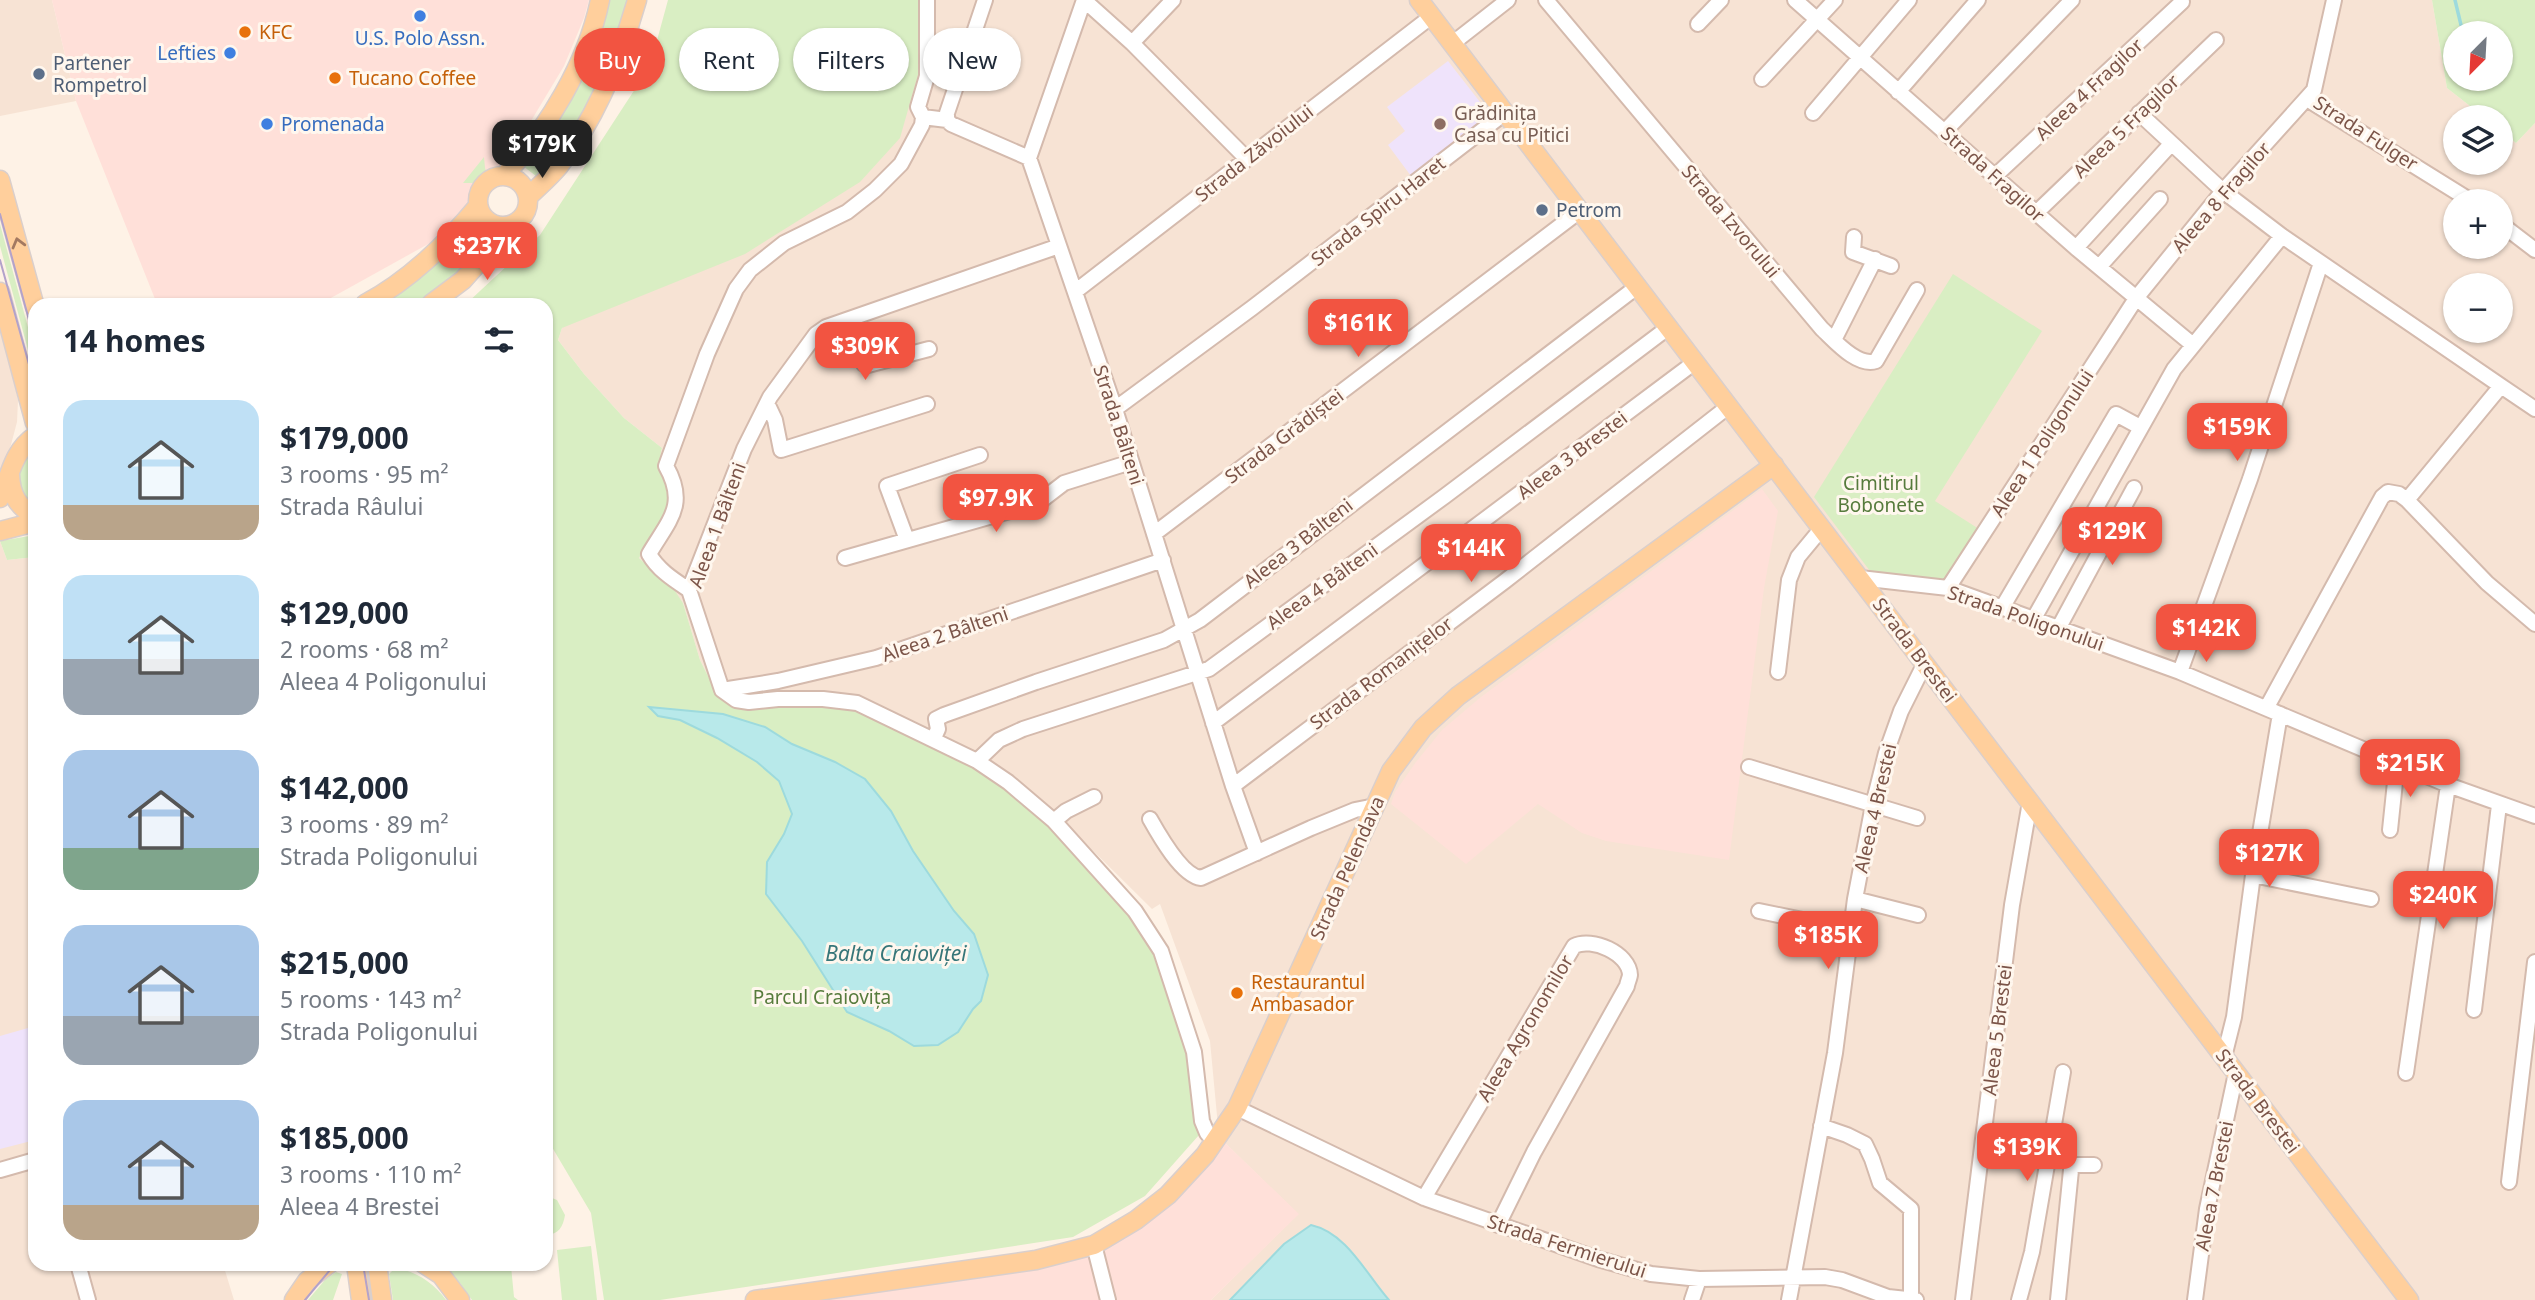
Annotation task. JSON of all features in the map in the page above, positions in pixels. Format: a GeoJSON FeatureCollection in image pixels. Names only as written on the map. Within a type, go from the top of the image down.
{"type":"FeatureCollection","features":[{"type":"Feature","properties":{"kind":"main road"},"geometry":{"type":"LineString","coordinates":[[504,176],[519,159],[573,76],[596,20],[600,0]]}},
{"type":"Feature","properties":{"kind":"main road"},"geometry":{"type":"LineString","coordinates":[[439,298],[463,280],[525,214],[528,197],[558,167],[614,72],[637,0]]}},
{"type":"Feature","properties":{"kind":"main road","name":"Strada Brestei"},"geometry":{"type":"LineString","coordinates":[[1419,0],[2409,1300]]}},
{"type":"Feature","properties":{"kind":"main road"},"geometry":{"type":"LineString","coordinates":[[512,225],[492,224],[481,213],[478,206],[479,195],[484,185],[495,177],[504,176],[520,182],[528,197]]}},
{"type":"Feature","properties":{"kind":"main road"},"geometry":{"type":"LineString","coordinates":[[0,180],[33,298]]}},
{"type":"Feature","properties":{"kind":"main road"},"geometry":{"type":"LineString","coordinates":[[376,298],[447,243],[478,206]]}},
{"type":"Feature","properties":{"kind":"main road"},"geometry":{"type":"LineString","coordinates":[[0,292],[28,403]]}},
{"type":"Feature","properties":{"kind":"main road"},"geometry":{"type":"LineString","coordinates":[[0,498],[26,414],[26,397]]}},
{"type":"Feature","properties":{"kind":"main road"},"geometry":{"type":"LineString","coordinates":[[28,441],[12,465],[11,490],[17,503],[28,513]]}},
{"type":"Feature","properties":{"kind":"main road","name":"Strada Pelendava"},"geometry":{"type":"LineString","coordinates":[[755,1300],[1036,1260],[1094,1245],[1136,1220],[1168,1195],[1215,1142],[1237,1108],[1391,771],[1423,728],[1458,696],[1774,465]]}},
{"type":"Feature","properties":{"kind":"main road"},"geometry":{"type":"LineString","coordinates":[[0,531],[28,522]]}},
{"type":"Feature","properties":{"kind":"main road"},"geometry":{"type":"LineString","coordinates":[[294,1300],[307,1281],[320,1271]]}},
{"type":"Feature","properties":{"kind":"main road"},"geometry":{"type":"LineString","coordinates":[[357,1271],[361,1300]]}},
{"type":"Feature","properties":{"kind":"main road"},"geometry":{"type":"LineString","coordinates":[[378,1271],[382,1300]]}},
{"type":"Feature","properties":{"kind":"main road"},"geometry":{"type":"LineString","coordinates":[[435,1271],[460,1300]]}},
{"type":"Feature","properties":{"kind":"street"},"geometry":{"type":"LineString","coordinates":[[689,590],[673,580],[649,554],[674,510],[678,495],[674,480],[666,467],[707,354],[736,289],[750,270],[784,243],[847,212],[875,190],[901,164],[922,125],[923,117],[918,107],[927,76],[927,0]]}},
{"type":"Feature","properties":{"kind":"street"},"geometry":{"type":"LineString","coordinates":[[947,120],[947,113],[985,0]]}},
{"type":"Feature","properties":{"kind":"street"},"geometry":{"type":"LineString","coordinates":[[923,117],[947,120],[1029,158],[1084,0],[1132,43],[1246,158]]}},
{"type":"Feature","properties":{"kind":"street"},"geometry":{"type":"LineString","coordinates":[[1132,43],[1172,0]]}},
{"type":"Feature","properties":{"kind":"street"},"geometry":{"type":"LineString","coordinates":[[1453,43],[1508,0]]}},
{"type":"Feature","properties":{"kind":"street","name":"Strada Izvorului"},"geometry":{"type":"LineString","coordinates":[[1546,0],[1813,319],[1834,340],[1856,357],[1874,362],[1917,290]]}},
{"type":"Feature","properties":{"kind":"street"},"geometry":{"type":"LineString","coordinates":[[1699,24],[1721,0]]}},
{"type":"Feature","properties":{"kind":"street","name":"Strada Fragilor"},"geometry":{"type":"LineString","coordinates":[[1795,0],[2076,248],[2193,345]]}},
{"type":"Feature","properties":{"kind":"street"},"geometry":{"type":"LineString","coordinates":[[1762,79],[1835,0]]}},
{"type":"Feature","properties":{"kind":"street"},"geometry":{"type":"LineString","coordinates":[[1813,113],[1909,0]]}},
{"type":"Feature","properties":{"kind":"street"},"geometry":{"type":"LineString","coordinates":[[1898,92],[1978,0]]}},
{"type":"Feature","properties":{"kind":"street"},"geometry":{"type":"LineString","coordinates":[[1945,131],[2072,0]]}},
{"type":"Feature","properties":{"kind":"street","name":"Strada Fulger"},"geometry":{"type":"LineString","coordinates":[[2334,0],[2314,90],[2307,99],[2452,189]]}},
{"type":"Feature","properties":{"kind":"street","name":"Aleea 4 Fragilor"},"geometry":{"type":"LineString","coordinates":[[1995,176],[2182,2]]}},
{"type":"Feature","properties":{"kind":"street","name":"Strada Zăvoiului"},"geometry":{"type":"LineString","coordinates":[[1076,291],[1432,16]]}},
{"type":"Feature","properties":{"kind":"street","name":"Aleea 5 Fragilor"},"geometry":{"type":"LineString","coordinates":[[2036,213],[2216,40]]}},
{"type":"Feature","properties":{"kind":"street","name":"Aleea 8 Fragilor"},"geometry":{"type":"LineString","coordinates":[[2137,297],[2223,191],[2307,99]]}},
{"type":"Feature","properties":{"kind":"street","name":"Strada Spiru Haret"},"geometry":{"type":"LineString","coordinates":[[1115,409],[1252,308],[1506,112]]}},
{"type":"Feature","properties":{"kind":"street"},"geometry":{"type":"LineString","coordinates":[[2139,113],[2223,191],[2282,236],[2535,409]]}},
{"type":"Feature","properties":{"kind":"street"},"geometry":{"type":"LineString","coordinates":[[2076,248],[2171,144]]}},
{"type":"Feature","properties":{"kind":"street","name":"Strada Bâlteni"},"geometry":{"type":"LineString","coordinates":[[1029,158],[1115,409],[1233,786],[1257,853]]}},
{"type":"Feature","properties":{"kind":"street"},"geometry":{"type":"LineString","coordinates":[[2099,267],[2160,199]]}},
{"type":"Feature","properties":{"kind":"street","name":"Strada Grădiștei"},"geometry":{"type":"LineString","coordinates":[[1154,534],[1581,210]]}},
{"type":"Feature","properties":{"kind":"street"},"geometry":{"type":"LineString","coordinates":[[2513,233],[2535,250]]}},
{"type":"Feature","properties":{"kind":"street"},"geometry":{"type":"LineString","coordinates":[[2033,620],[2174,369],[2282,236]]}},
{"type":"Feature","properties":{"kind":"street"},"geometry":{"type":"LineString","coordinates":[[1854,237],[1853,252],[1891,266]]}},
{"type":"Feature","properties":{"kind":"street","name":"Aleea 1 Bâlteni"},"geometry":{"type":"LineString","coordinates":[[722,690],[689,590],[744,449],[767,403],[816,334],[825,327],[1059,246]]}},
{"type":"Feature","properties":{"kind":"street"},"geometry":{"type":"LineString","coordinates":[[1834,340],[1875,259]]}},
{"type":"Feature","properties":{"kind":"street"},"geometry":{"type":"LineString","coordinates":[[2180,672],[2250,479],[2321,263]]}},
{"type":"Feature","properties":{"kind":"street","name":"Aleea 3 Bâlteni"},"geometry":{"type":"LineString","coordinates":[[934,738],[938,729],[936,719],[944,715],[1164,640],[1200,620],[1638,285]]}},
{"type":"Feature","properties":{"kind":"street","name":"Aleea 1 Poligonului"},"geometry":{"type":"LineString","coordinates":[[1948,588],[2137,297]]}},
{"type":"Feature","properties":{"kind":"street"},"geometry":{"type":"LineString","coordinates":[[851,319],[864,364],[929,349]]}},
{"type":"Feature","properties":{"kind":"street","name":"Aleea 4 Bâlteni"},"geometry":{"type":"LineString","coordinates":[[977,761],[999,740],[1023,729],[1209,669],[1669,327]]}},
{"type":"Feature","properties":{"kind":"street","name":"Aleea 3 Brestei"},"geometry":{"type":"LineString","coordinates":[[1213,723],[1695,362]]}},
{"type":"Feature","properties":{"kind":"street"},"geometry":{"type":"LineString","coordinates":[[2407,500],[2501,386]]}},
{"type":"Feature","properties":{"kind":"street"},"geometry":{"type":"LineString","coordinates":[[767,403],[775,421],[781,450],[927,404]]}},
{"type":"Feature","properties":{"kind":"street","name":"Strada Romanițelor"},"geometry":{"type":"LineString","coordinates":[[1233,786],[1505,581],[1729,406]]}},
{"type":"Feature","properties":{"kind":"street"},"geometry":{"type":"LineString","coordinates":[[2002,608],[2116,414],[2140,426]]}},
{"type":"Feature","properties":{"kind":"street"},"geometry":{"type":"LineString","coordinates":[[907,540],[887,486],[980,456]]}},
{"type":"Feature","properties":{"kind":"street"},"geometry":{"type":"LineString","coordinates":[[845,558],[1038,503],[1065,483],[1131,462]]}},
{"type":"Feature","properties":{"kind":"street"},"geometry":{"type":"LineString","coordinates":[[2058,629],[2134,488]]}},
{"type":"Feature","properties":{"kind":"street"},"geometry":{"type":"LineString","coordinates":[[2224,1057],[2234,1017],[2273,710],[2382,497],[2392,492],[2407,500],[2487,583],[2535,624]]}},
{"type":"Feature","properties":{"kind":"street"},"geometry":{"type":"LineString","coordinates":[[1778,672],[1789,580],[1798,557],[1822,528]]}},
{"type":"Feature","properties":{"kind":"street","name":"Aleea 2 Bâlteni"},"geometry":{"type":"LineString","coordinates":[[722,690],[778,681],[876,659],[1163,560]]}},
{"type":"Feature","properties":{"kind":"street","name":"Strada Poligonului"},"geometry":{"type":"LineString","coordinates":[[1860,578],[1948,588],[2180,672],[2448,785],[2535,816]]}},
{"type":"Feature","properties":{"kind":"street","name":"Aleea 4 Brestei"},"geometry":{"type":"LineString","coordinates":[[1789,1300],[1835,1053],[1855,899],[1873,805],[1886,753],[1924,663]]}},
{"type":"Feature","properties":{"kind":"street"},"geometry":{"type":"LineString","coordinates":[[722,690],[736,699],[749,702],[823,699],[857,703],[977,761],[1008,782],[1054,821],[1135,911],[1161,951],[1194,1052],[1202,1121],[1215,1142]]}},
{"type":"Feature","properties":{"kind":"street"},"geometry":{"type":"LineString","coordinates":[[2390,830],[2397,763]]}},
{"type":"Feature","properties":{"kind":"street"},"geometry":{"type":"LineString","coordinates":[[1749,767],[1917,818]]}},
{"type":"Feature","properties":{"kind":"street"},"geometry":{"type":"LineString","coordinates":[[2406,1073],[2448,785]]}},
{"type":"Feature","properties":{"kind":"street"},"geometry":{"type":"LineString","coordinates":[[1054,821],[1066,811],[1094,797]]}},
{"type":"Feature","properties":{"kind":"street","name":"Aleea 5 Brestei"},"geometry":{"type":"LineString","coordinates":[[1963,1300],[2012,905],[2030,802]]}},
{"type":"Feature","properties":{"kind":"street"},"geometry":{"type":"LineString","coordinates":[[2474,1010],[2499,804]]}},
{"type":"Feature","properties":{"kind":"street"},"geometry":{"type":"LineString","coordinates":[[1150,819],[1163,841],[1194,877],[1200,878],[1354,810],[1375,806]]}},
{"type":"Feature","properties":{"kind":"street"},"geometry":{"type":"LineString","coordinates":[[2253,875],[2371,899]]}},
{"type":"Feature","properties":{"kind":"street"},"geometry":{"type":"LineString","coordinates":[[1855,899],[1918,915]]}},
{"type":"Feature","properties":{"kind":"street"},"geometry":{"type":"LineString","coordinates":[[1759,911],[1851,930]]}},
{"type":"Feature","properties":{"kind":"street","name":"Aleea Agronomilor"},"geometry":{"type":"LineString","coordinates":[[1424,1198],[1574,946],[1581,942],[1599,944],[1622,960],[1628,968],[1630,976],[1627,986],[1534,1152],[1498,1225]]}},
{"type":"Feature","properties":{"kind":"street"},"geometry":{"type":"LineString","coordinates":[[2509,1182],[2535,962]]}},
{"type":"Feature","properties":{"kind":"street"},"geometry":{"type":"LineString","coordinates":[[2019,1300],[2032,1252],[2063,1072]]}},
{"type":"Feature","properties":{"kind":"street","name":"Aleea 7 Brestei"},"geometry":{"type":"LineString","coordinates":[[2195,1300],[2207,1209],[2236,1073]]}},
{"type":"Feature","properties":{"kind":"street","name":"Strada Fermierului"},"geometry":{"type":"LineString","coordinates":[[1237,1108],[1424,1198],[1612,1263],[1651,1274],[1699,1279],[1793,1276],[1842,1280],[1888,1297],[1913,1300]]}},
{"type":"Feature","properties":{"kind":"street"},"geometry":{"type":"LineString","coordinates":[[1821,1126],[1865,1144],[1880,1183],[1911,1209],[1913,1300]]}},
{"type":"Feature","properties":{"kind":"street"},"geometry":{"type":"LineString","coordinates":[[0,1170],[28,1162]]}},
{"type":"Feature","properties":{"kind":"street"},"geometry":{"type":"LineString","coordinates":[[2057,1300],[2071,1170],[2074,1165],[2094,1165]]}},
{"type":"Feature","properties":{"kind":"street"},"geometry":{"type":"LineString","coordinates":[[1094,1245],[1108,1300]]}},
{"type":"Feature","properties":{"kind":"street"},"geometry":{"type":"LineString","coordinates":[[80,1271],[88,1300]]}},
{"type":"Feature","properties":{"kind":"street"},"geometry":{"type":"LineString","coordinates":[[1692,1300],[1699,1279]]}},
{"type":"Feature","properties":{"kind":"shaded area"},"geometry":{"type":"Polygon","coordinates":[[[0,0],[52,0],[76,101],[0,116],[0,0]]]}},
{"type":"Feature","properties":{"kind":"shaded area"},"geometry":{"type":"Polygon","coordinates":[[[52,0],[589,0],[580,28],[574,28],[574,42],[564,66],[507,161],[430,243],[331,298],[155,298],[76,101],[52,0]]]}},
{"type":"Feature","properties":{"kind":"shaded area"},"geometry":{"type":"Polygon","coordinates":[[[920,0],[2432,0],[2443,65],[2443,91],[2451,91],[2469,105],[2443,105],[2443,175],[2513,175],[2513,141],[2516,143],[2535,123],[2535,1300],[1211,1300],[1298,1214],[1219,1137],[1210,1041],[1160,904],[1152,909],[1054,812],[1011,791],[796,706],[740,707],[726,702],[715,690],[700,660],[683,603],[639,558],[662,521],[666,482],[660,473],[658,461],[662,448],[624,418],[584,374],[558,340],[562,328],[878,91],[909,91],[909,68],[923,57],[920,0]]]}},
{"type":"Feature","properties":{"kind":"shaded area","name":"Grădinița Casa cu Pitici"},"geometry":{"type":"Polygon","coordinates":[[[1448,61],[1491,116],[1411,176],[1388,145],[1405,131],[1387,107],[1448,61]]]}},
{"type":"Feature","properties":{"kind":"shaded area"},"geometry":{"type":"Polygon","coordinates":[[[0,317],[18,400],[17,422],[0,475],[0,317]]]}},
{"type":"Feature","properties":{"kind":"shaded area"},"geometry":{"type":"Polygon","coordinates":[[[1762,489],[1778,511],[1764,588],[1729,860],[1606,841],[1582,833],[1538,804],[1466,864],[1391,804],[1395,792],[1442,730],[1481,697],[1762,489]]]}},
{"type":"Feature","properties":{"kind":"shaded area"},"geometry":{"type":"Polygon","coordinates":[[[0,541],[7,560],[28,558],[28,1271],[225,1271],[234,1300],[0,1300],[0,541]]]}},
{"type":"Feature","properties":{"kind":"shaded area"},"geometry":{"type":"Polygon","coordinates":[[[28,1028],[28,1142],[0,1149],[0,1036],[28,1028]]]}},
{"type":"Feature","properties":{"kind":"shaded area"},"geometry":{"type":"Polygon","coordinates":[[[1219,1137],[1299,1214],[1211,1300],[749,1300],[1094,1245],[1136,1220],[1219,1137]]]}},
{"type":"Feature","properties":{"kind":"green space"},"geometry":{"type":"Polygon","coordinates":[[[609,0],[630,0],[620,28],[600,28],[609,0]]]}},
{"type":"Feature","properties":{"kind":"green space","name":"Parcul Craiovița"},"geometry":{"type":"Polygon","coordinates":[[[668,0],[920,0],[923,57],[900,138],[860,182],[745,254],[562,328],[558,340],[584,374],[624,418],[662,448],[660,465],[670,496],[669,503],[661,524],[639,558],[675,591],[683,603],[700,660],[715,690],[726,702],[740,707],[821,706],[855,710],[931,743],[995,779],[1049,824],[1132,915],[1157,953],[1191,1056],[1199,1135],[1145,1196],[1073,1237],[660,1300],[604,1300],[591,1213],[553,1149],[553,298],[472,298],[540,235],[634,91],[665,91],[665,28],[660,28],[668,0]]]}},
{"type":"Feature","properties":{"kind":"green space"},"geometry":{"type":"Polygon","coordinates":[[[2432,0],[2535,0],[2535,123],[2516,143],[2513,141],[2513,105],[2469,105],[2451,91],[2513,91],[2513,21],[2443,21],[2443,65],[2432,0]]]}},
{"type":"Feature","properties":{"kind":"green space"},"geometry":{"type":"Polygon","coordinates":[[[574,74],[574,91],[597,91],[573,128],[536,176],[523,166],[574,74]]]}},
{"type":"Feature","properties":{"kind":"green space"},"geometry":{"type":"Polygon","coordinates":[[[484,157],[488,176],[479,186],[463,183],[484,157]]]}},
{"type":"Feature","properties":{"kind":"green space"},"geometry":{"type":"Polygon","coordinates":[[[476,223],[494,234],[452,282],[427,298],[384,298],[455,248],[476,223]]]}},
{"type":"Feature","properties":{"kind":"green space"},"geometry":{"type":"Polygon","coordinates":[[[0,224],[28,327],[28,350],[0,246],[0,224]]]}},
{"type":"Feature","properties":{"kind":"green space","name":"Cimitirul Bobonete"},"geometry":{"type":"Polygon","coordinates":[[[1953,274],[2042,331],[1935,501],[1979,529],[1944,584],[1870,571],[1814,497],[1953,274]]]}},
{"type":"Feature","properties":{"kind":"green space"},"geometry":{"type":"Polygon","coordinates":[[[28,458],[28,501],[15,485],[22,463],[28,458]]]}},
{"type":"Feature","properties":{"kind":"green space"},"geometry":{"type":"Polygon","coordinates":[[[28,536],[28,558],[7,560],[0,541],[28,536]]]}},
{"type":"Feature","properties":{"kind":"green space"},"geometry":{"type":"Polygon","coordinates":[[[553,1198],[557,1200],[565,1215],[560,1229],[554,1233],[553,1198]]]}},
{"type":"Feature","properties":{"kind":"green space"},"geometry":{"type":"Polygon","coordinates":[[[591,1246],[597,1300],[562,1300],[557,1250],[591,1246]]]}},
{"type":"Feature","properties":{"kind":"green space"},"geometry":{"type":"Polygon","coordinates":[[[392,1271],[410,1272],[436,1288],[446,1300],[393,1300],[389,1274],[392,1271]]]}},
{"type":"Feature","properties":{"kind":"green space"},"geometry":{"type":"Polygon","coordinates":[[[445,1271],[511,1271],[514,1297],[518,1300],[472,1300],[460,1283],[445,1271]]]}},
{"type":"Feature","properties":{"kind":"green space"},"geometry":{"type":"Polygon","coordinates":[[[336,1272],[342,1274],[333,1300],[308,1300],[325,1280],[336,1272]]]}},
{"type":"Feature","properties":{"kind":"water","name":"Balta Craioviței"},"geometry":{"type":"Polygon","coordinates":[[[649,707],[723,714],[765,727],[792,744],[835,762],[865,779],[891,811],[913,851],[954,911],[974,934],[988,975],[981,1001],[958,1032],[938,1045],[914,1046],[847,1012],[802,941],[766,894],[767,862],[784,834],[792,814],[779,781],[757,762],[717,738],[680,720],[658,716],[649,707]]]}},
{"type":"Feature","properties":{"kind":"water"},"geometry":{"type":"Polygon","coordinates":[[[1311,1225],[1324,1229],[1345,1245],[1389,1300],[1230,1300],[1284,1244],[1311,1225]]]}},
{"type":"Feature","properties":{"kind":"waterway"},"geometry":{"type":"LineString","coordinates":[[2455,0],[2460,21]]}},
{"type":"Feature","properties":{"kind":"tram line"},"geometry":{"type":"LineString","coordinates":[[0,214],[28,316]]}},
{"type":"Feature","properties":{"kind":"tram line"},"geometry":{"type":"LineString","coordinates":[[0,260],[28,361]]}},
{"type":"Feature","properties":{"kind":"tram line"},"geometry":{"type":"LineString","coordinates":[[305,1300],[329,1271]]}},
{"type":"Feature","properties":{"kind":"tram line"},"geometry":{"type":"LineString","coordinates":[[364,1271],[369,1300]]}},
{"type":"Feature","properties":{"kind":"place","name":"U.S. Polo Assn."},"geometry":{"type":"Point","coordinates":[420,16]}},
{"type":"Feature","properties":{"kind":"place","name":"KFC"},"geometry":{"type":"Point","coordinates":[245,32]}},
{"type":"Feature","properties":{"kind":"place","name":"Lefties"},"geometry":{"type":"Point","coordinates":[230,53]}},
{"type":"Feature","properties":{"kind":"place","name":"Partener Rompetrol"},"geometry":{"type":"Point","coordinates":[39,74]}},
{"type":"Feature","properties":{"kind":"place","name":"Tucano Coffee"},"geometry":{"type":"Point","coordinates":[335,78]}},
{"type":"Feature","properties":{"kind":"place","name":"Promenada"},"geometry":{"type":"Point","coordinates":[267,124]}},
{"type":"Feature","properties":{"kind":"place","name":"Grădinița Casa cu Pitici"},"geometry":{"type":"Point","coordinates":[1440,124]}},
{"type":"Feature","properties":{"kind":"place","name":"Petrom"},"geometry":{"type":"Point","coordinates":[1542,210]}},
{"type":"Feature","properties":{"kind":"place","name":"Restaurantul Ambasador"},"geometry":{"type":"Point","coordinates":[1237,993]}}]}
